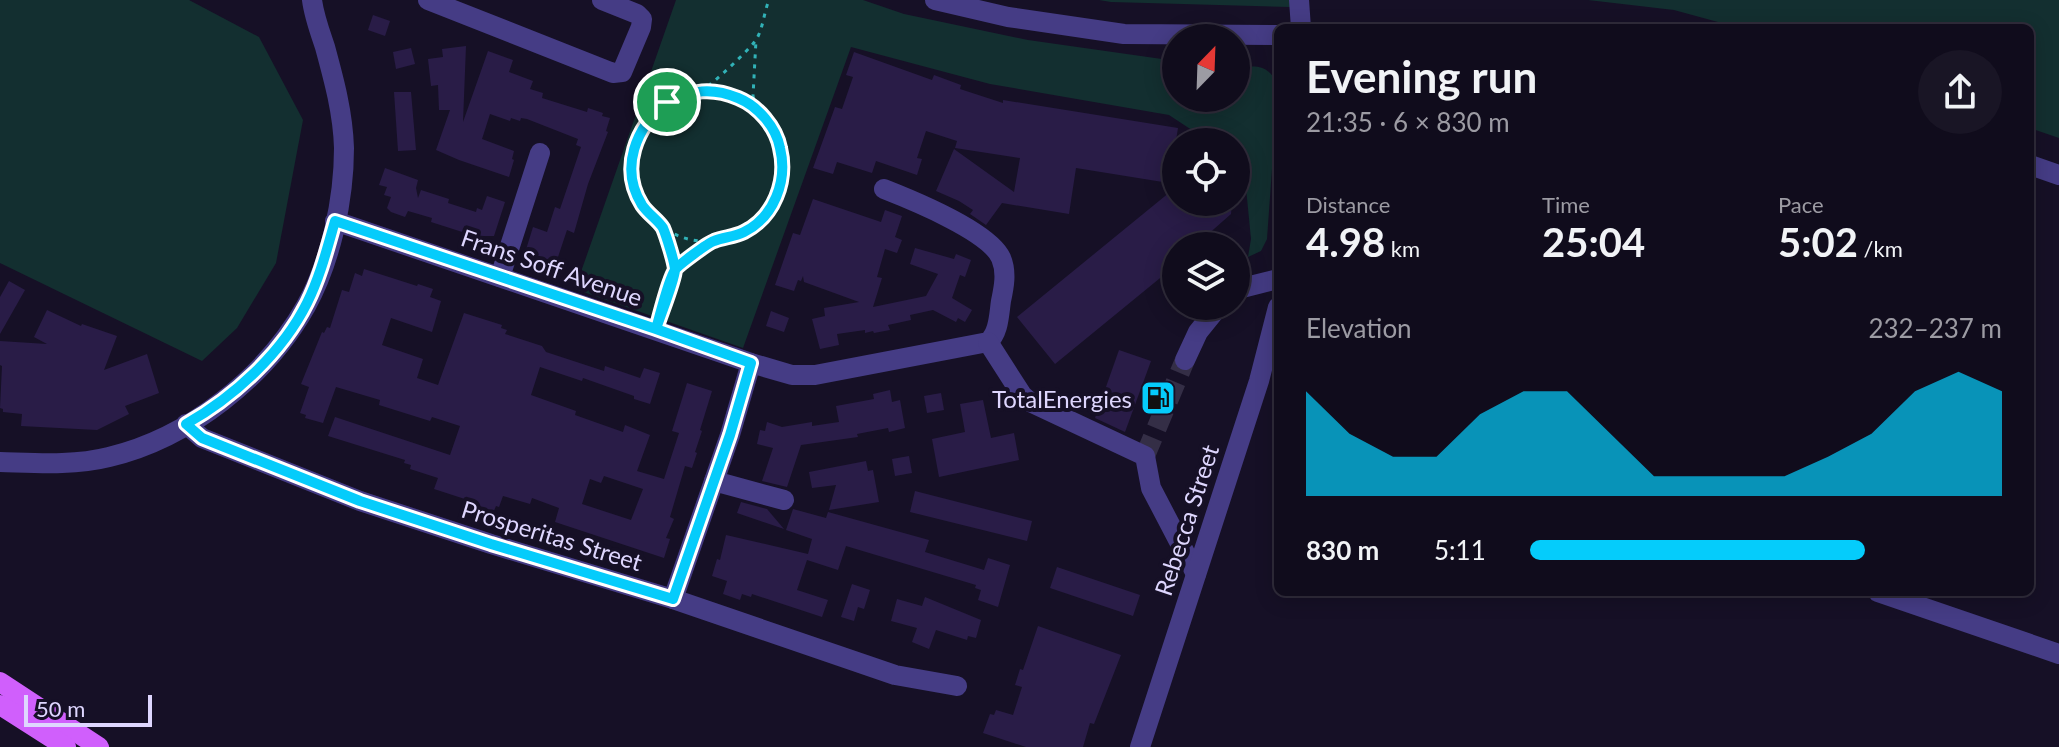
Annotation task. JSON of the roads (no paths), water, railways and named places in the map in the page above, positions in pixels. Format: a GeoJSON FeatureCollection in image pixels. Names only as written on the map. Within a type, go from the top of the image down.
{"type":"FeatureCollection","features":[{"type":"Feature","properties":{"kind":"main road"},"geometry":{"type":"LineString","coordinates":[[0,682],[99,747]]}},
{"type":"Feature","properties":{"kind":"main road"},"geometry":{"type":"LineString","coordinates":[[0,705],[66,747]]}},
{"type":"Feature","properties":{"kind":"street"},"geometry":{"type":"LineString","coordinates":[[0,462],[77,463],[140,448],[221,402],[250,377],[282,340],[305,306],[315,285],[335,221],[342,170],[342,119],[312,0]]}},
{"type":"Feature","properties":{"kind":"street"},"geometry":{"type":"LineString","coordinates":[[428,0],[613,73],[622,72],[642,19],[602,0]]}},
{"type":"Feature","properties":{"kind":"street"},"geometry":{"type":"LineString","coordinates":[[935,0],[1008,17],[1124,34],[1274,35]]}},
{"type":"Feature","properties":{"kind":"street"},"geometry":{"type":"LineString","coordinates":[[1299,0],[1301,24]]}},
{"type":"Feature","properties":{"kind":"street"},"geometry":{"type":"LineString","coordinates":[[500,277],[540,153]]}},
{"type":"Feature","properties":{"kind":"street"},"geometry":{"type":"LineString","coordinates":[[2034,166],[2059,175]]}},
{"type":"Feature","properties":{"kind":"street"},"geometry":{"type":"LineString","coordinates":[[884,189],[941,214],[987,242],[999,254],[1005,281],[995,332],[988,342],[1022,395],[1030,402],[1145,456],[1151,488],[1196,574]]}},
{"type":"Feature","properties":{"kind":"street","name":"Frans Soff Avenue"},"geometry":{"type":"LineString","coordinates":[[335,221],[751,363],[804,376],[988,342]]}},
{"type":"Feature","properties":{"kind":"street"},"geometry":{"type":"LineString","coordinates":[[1250,286],[1274,280]]}},
{"type":"Feature","properties":{"kind":"street"},"geometry":{"type":"LineString","coordinates":[[1185,360],[1198,332],[1208,320]]}},
{"type":"Feature","properties":{"kind":"street","name":"Rebecca Street"},"geometry":{"type":"LineString","coordinates":[[1140,747],[1196,574],[1269,384],[1274,341]]}},
{"type":"Feature","properties":{"kind":"street"},"geometry":{"type":"LineString","coordinates":[[673,599],[751,363]]}},
{"type":"Feature","properties":{"kind":"street","name":"Prosperitas Street"},"geometry":{"type":"LineString","coordinates":[[186,424],[202,438],[360,501],[673,599],[895,675],[957,686]]}},
{"type":"Feature","properties":{"kind":"street"},"geometry":{"type":"LineString","coordinates":[[714,481],[784,500]]}},
{"type":"Feature","properties":{"kind":"street"},"geometry":{"type":"LineString","coordinates":[[1890,596],[2059,654]]}},
{"type":"Feature","properties":{"kind":"tunnel"},"geometry":{"type":"LineString","coordinates":[[1145,456],[1185,360]]}},
{"type":"Feature","properties":{"kind":"place","name":"TotalEnergies"},"geometry":{"type":"Point","coordinates":[1158,398]}}]}
